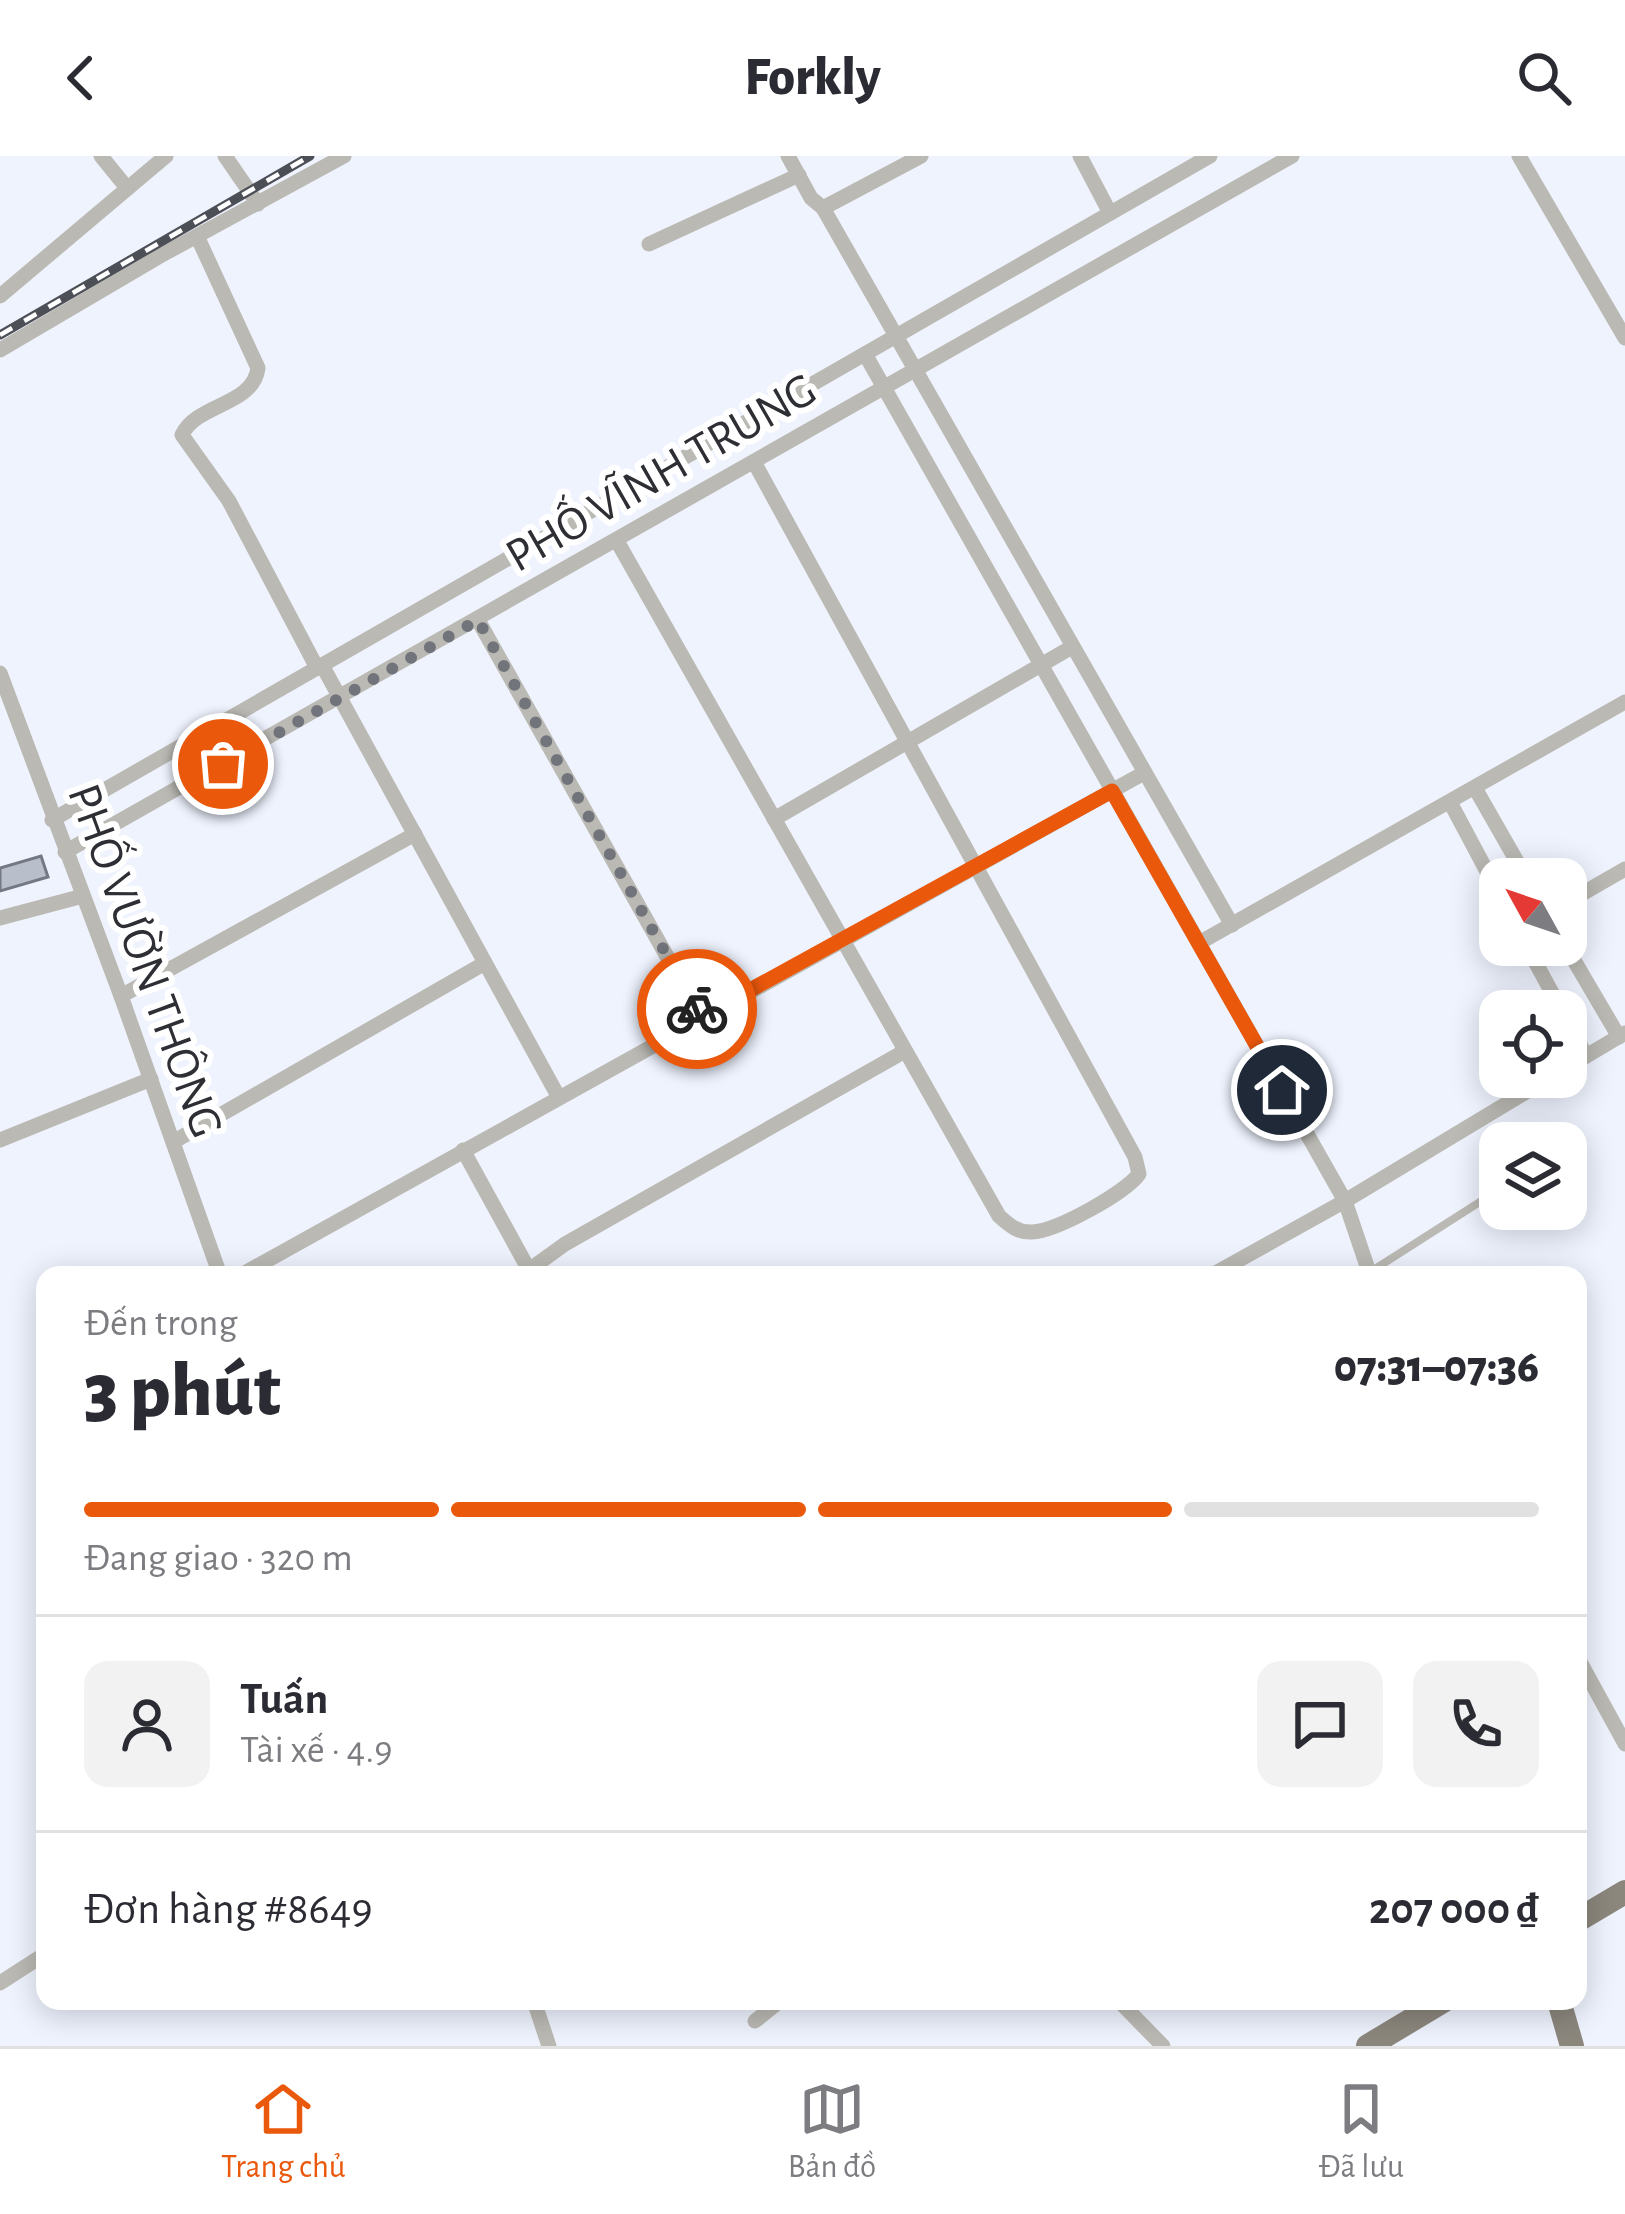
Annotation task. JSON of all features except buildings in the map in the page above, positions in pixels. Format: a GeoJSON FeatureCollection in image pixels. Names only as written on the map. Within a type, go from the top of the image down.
{"type":"FeatureCollection","features":[{"type":"Feature","properties":{"kind":"main road"},"geometry":{"type":"LineString","coordinates":[[1587,1915],[1625,1892]]}},
{"type":"Feature","properties":{"kind":"main road"},"geometry":{"type":"LineString","coordinates":[[1368,2046],[1428,2010]]}},
{"type":"Feature","properties":{"kind":"main road"},"geometry":{"type":"LineString","coordinates":[[1562,2010],[1572,2046]]}},
{"type":"Feature","properties":{"kind":"street"},"geometry":{"type":"LineString","coordinates":[[100,156],[127,188]]}},
{"type":"Feature","properties":{"kind":"street"},"geometry":{"type":"LineString","coordinates":[[0,296],[166,156]]}},
{"type":"Feature","properties":{"kind":"street"},"geometry":{"type":"LineString","coordinates":[[225,156],[258,204]]}},
{"type":"Feature","properties":{"kind":"street"},"geometry":{"type":"LineString","coordinates":[[0,350],[344,156]]}},
{"type":"Feature","properties":{"kind":"street"},"geometry":{"type":"LineString","coordinates":[[788,156],[897,335],[1232,925]]}},
{"type":"Feature","properties":{"kind":"street"},"geometry":{"type":"LineString","coordinates":[[823,208],[921,156]]}},
{"type":"Feature","properties":{"kind":"street"},"geometry":{"type":"LineString","coordinates":[[1080,156],[1110,213]]}},
{"type":"Feature","properties":{"kind":"street","name":"PHỐ VĨNH TRUNG"},"geometry":{"type":"LineString","coordinates":[[52,820],[1210,156]]}},
{"type":"Feature","properties":{"kind":"street","name":"PHỐ VĨNH TRUNG"},"geometry":{"type":"LineString","coordinates":[[65,852],[1292,156]]}},
{"type":"Feature","properties":{"kind":"street"},"geometry":{"type":"LineString","coordinates":[[1519,156],[1625,338]]}},
{"type":"Feature","properties":{"kind":"street"},"geometry":{"type":"LineString","coordinates":[[649,244],[799,175]]}},
{"type":"Feature","properties":{"kind":"street"},"geometry":{"type":"LineString","coordinates":[[197,236],[258,368],[249,389],[198,417],[182,435],[229,501],[558,1096]]}},
{"type":"Feature","properties":{"kind":"street"},"geometry":{"type":"LineString","coordinates":[[865,354],[1345,1201],[1366,1266]]}},
{"type":"Feature","properties":{"kind":"street"},"geometry":{"type":"LineString","coordinates":[[617,541],[999,1216],[1014,1229],[1031,1233],[1130,1187],[1139,1174],[1135,1156],[754,462]]}},
{"type":"Feature","properties":{"kind":"street"},"geometry":{"type":"LineString","coordinates":[[478,620],[701,1017]]}},
{"type":"Feature","properties":{"kind":"street"},"geometry":{"type":"LineString","coordinates":[[774,818],[1072,647]]}},
{"type":"Feature","properties":{"kind":"street","name":"PHỐ VƯỜN THÔNG"},"geometry":{"type":"LineString","coordinates":[[0,673],[122,996],[217,1266]]}},
{"type":"Feature","properties":{"kind":"street"},"geometry":{"type":"LineString","coordinates":[[1199,943],[1625,702]]}},
{"type":"Feature","properties":{"kind":"street"},"geometry":{"type":"LineString","coordinates":[[257,1266],[1144,772]]}},
{"type":"Feature","properties":{"kind":"street"},"geometry":{"type":"LineString","coordinates":[[1474,788],[1515,858]]}},
{"type":"Feature","properties":{"kind":"street"},"geometry":{"type":"LineString","coordinates":[[1450,802],[1480,858]]}},
{"type":"Feature","properties":{"kind":"street"},"geometry":{"type":"LineString","coordinates":[[122,996],[415,834]]}},
{"type":"Feature","properties":{"kind":"street"},"geometry":{"type":"LineString","coordinates":[[1587,891],[1625,869]]}},
{"type":"Feature","properties":{"kind":"street"},"geometry":{"type":"LineString","coordinates":[[0,918],[82,896]]}},
{"type":"Feature","properties":{"kind":"street"},"geometry":{"type":"LineString","coordinates":[[173,1142],[485,963]]}},
{"type":"Feature","properties":{"kind":"street"},"geometry":{"type":"LineString","coordinates":[[1578,966],[1622,1035],[1587,1055]]}},
{"type":"Feature","properties":{"kind":"street"},"geometry":{"type":"LineString","coordinates":[[535,1266],[565,1244],[905,1051]]}},
{"type":"Feature","properties":{"kind":"street"},"geometry":{"type":"LineString","coordinates":[[0,1140],[151,1079]]}},
{"type":"Feature","properties":{"kind":"street"},"geometry":{"type":"LineString","coordinates":[[1228,1266],[1516,1098]]}},
{"type":"Feature","properties":{"kind":"street"},"geometry":{"type":"LineString","coordinates":[[463,1150],[521,1266]]}},
{"type":"Feature","properties":{"kind":"street"},"geometry":{"type":"LineString","coordinates":[[1587,1674],[1625,1744]]}},
{"type":"Feature","properties":{"kind":"street"},"geometry":{"type":"LineString","coordinates":[[0,1984],[36,1960]]}},
{"type":"Feature","properties":{"kind":"street"},"geometry":{"type":"LineString","coordinates":[[537,2010],[549,2046]]}},
{"type":"Feature","properties":{"kind":"street"},"geometry":{"type":"LineString","coordinates":[[755,2021],[769,2010]]}},
{"type":"Feature","properties":{"kind":"street"},"geometry":{"type":"LineString","coordinates":[[1128,2010],[1163,2046]]}},
{"type":"Feature","properties":{"kind":"lane"},"geometry":{"type":"LineString","coordinates":[[1381,1266],[1479,1203]]}},
{"type":"Feature","properties":{"kind":"railway"},"geometry":{"type":"LineString","coordinates":[[0,335],[310,156]]}},
{"type":"Feature","properties":{"kind":"way so far"},"geometry":{"type":"LineString","coordinates":[[223,764],[478,620],[697,1009]]}},
{"type":"Feature","properties":{"kind":"route"},"geometry":{"type":"LineString","coordinates":[[697,1009],[701,1017],[1112,791],[1282,1090]]}}]}
